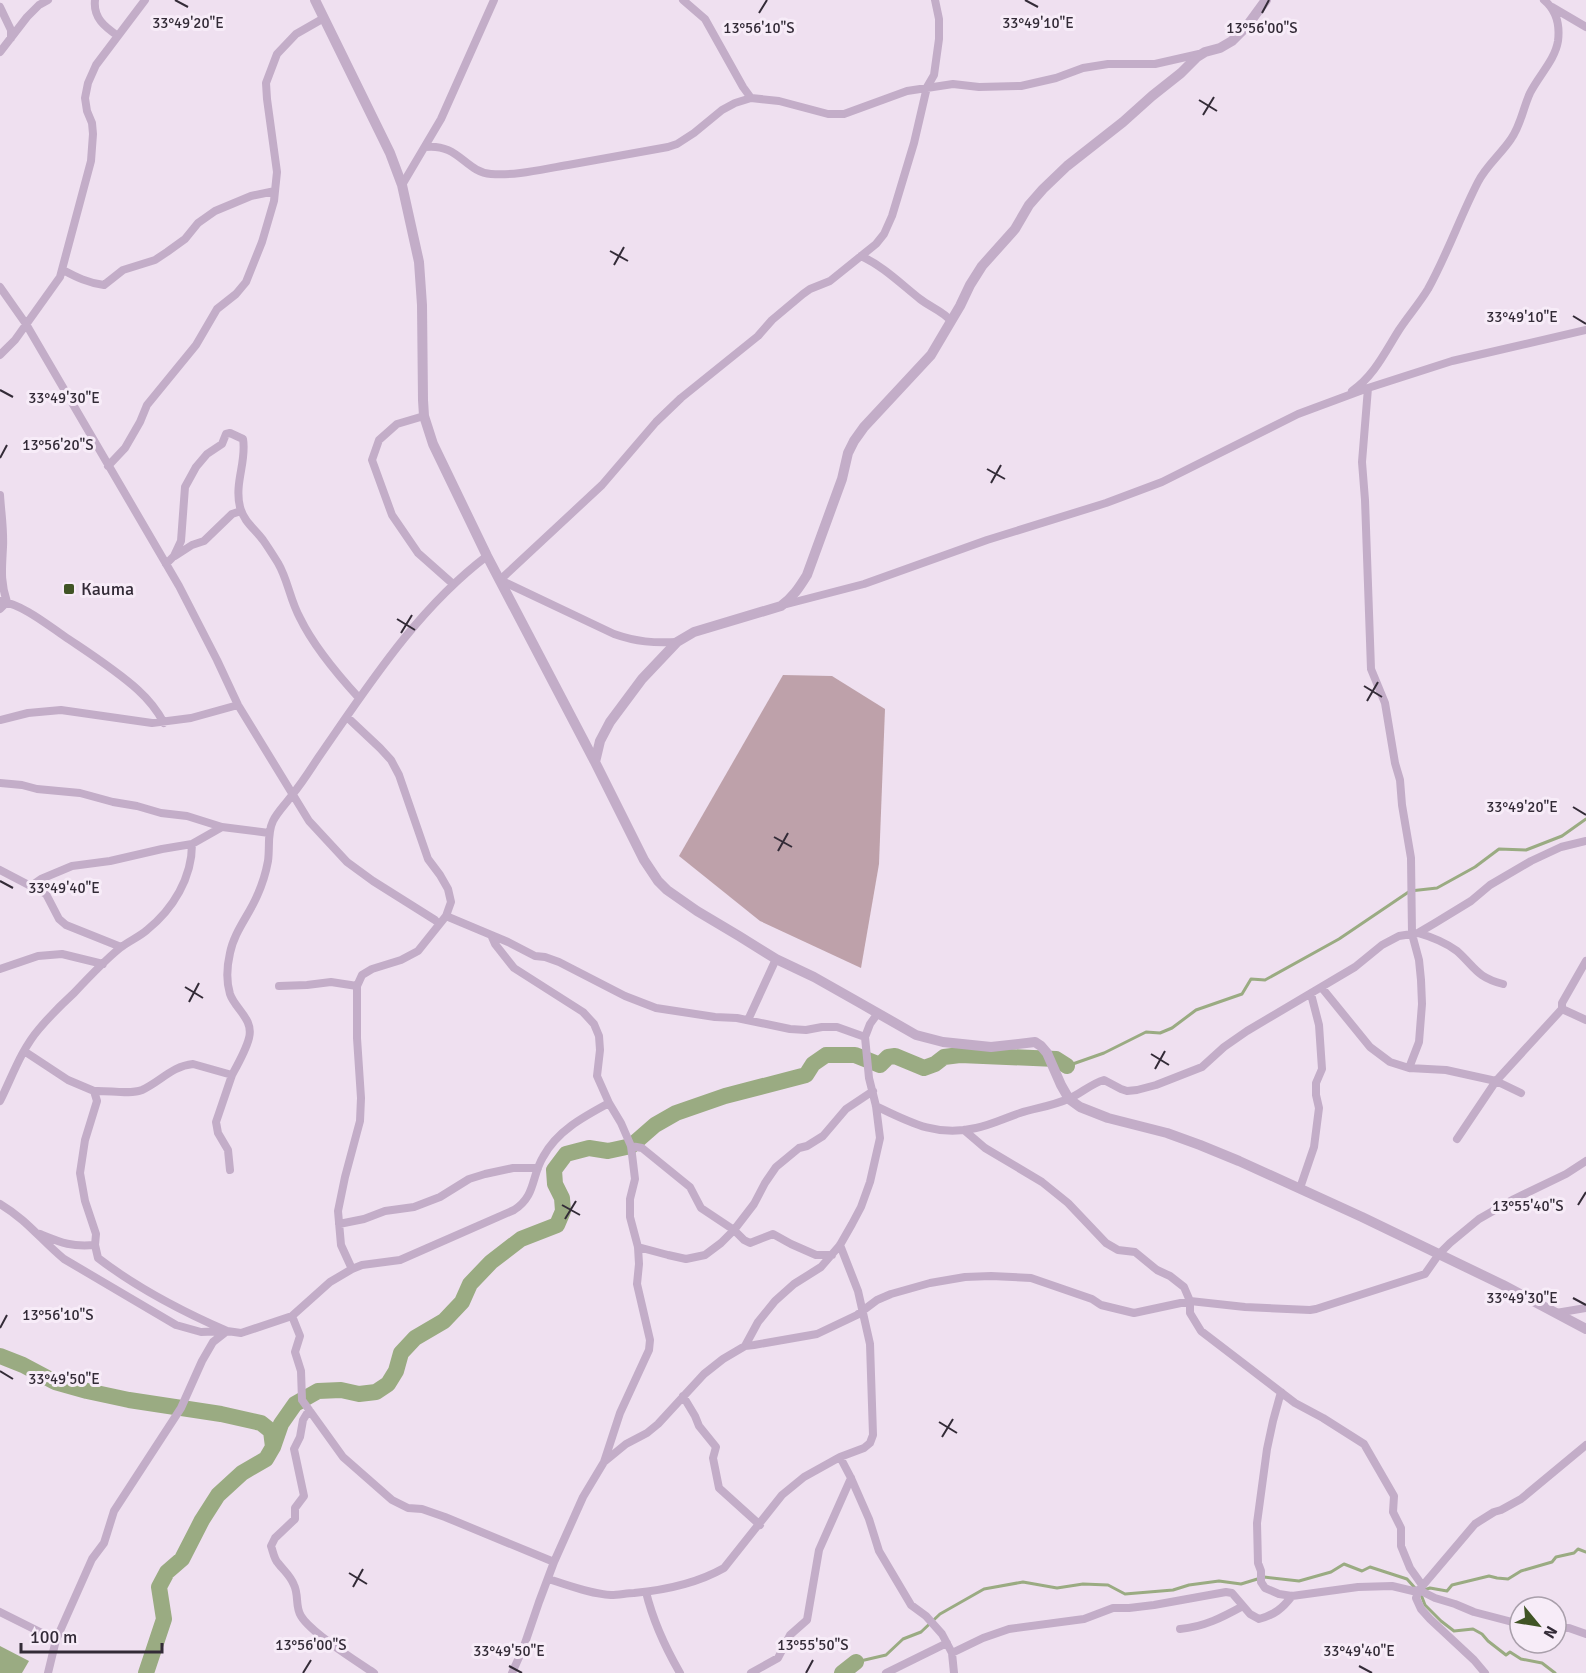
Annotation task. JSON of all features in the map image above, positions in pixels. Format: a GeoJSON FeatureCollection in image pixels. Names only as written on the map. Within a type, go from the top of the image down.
{"type":"FeatureCollection","features":[{"type":"Feature","properties":{"kind":"street"},"geometry":{"type":"LineString","coordinates":[[0,52],[39,5],[48,0]]}},
{"type":"Feature","properties":{"kind":"street"},"geometry":{"type":"LineString","coordinates":[[95,0],[95,14],[105,27],[118,36]]}},
{"type":"Feature","properties":{"kind":"street"},"geometry":{"type":"LineString","coordinates":[[0,355],[15,340],[63,270],[93,147],[92,123],[85,98],[88,83],[96,65],[145,0]]}},
{"type":"Feature","properties":{"kind":"street"},"geometry":{"type":"LineString","coordinates":[[315,0],[390,153],[402,185],[419,262],[424,416],[433,444],[487,556],[644,860],[658,882],[698,911],[776,959],[814,977],[916,1035],[930,1040],[992,1047],[1035,1042],[1047,1053],[1069,1099],[1093,1113],[1150,1128],[1200,1145],[1300,1188],[1503,1285],[1586,1329]]}},
{"type":"Feature","properties":{"kind":"street"},"geometry":{"type":"LineString","coordinates":[[402,185],[441,119],[494,0]]}},
{"type":"Feature","properties":{"kind":"street"},"geometry":{"type":"LineString","coordinates":[[683,0],[705,20],[751,98]]}},
{"type":"Feature","properties":{"kind":"street"},"geometry":{"type":"LineString","coordinates":[[500,580],[602,485],[656,422],[681,398],[758,336],[772,320],[803,294],[830,281],[876,244],[889,226],[914,143],[927,87],[934,75],[939,39],[939,19],[935,0]]}},
{"type":"Feature","properties":{"kind":"street"},"geometry":{"type":"LineString","coordinates":[[425,147],[437,146],[447,149],[486,173],[524,173],[668,147],[694,133],[722,110],[751,98],[779,101],[836,115],[907,91],[927,87],[953,84],[979,87],[1021,86],[1108,63],[1155,64],[1220,48],[1233,41],[1266,0]]}},
{"type":"Feature","properties":{"kind":"street"},"geometry":{"type":"LineString","coordinates":[[1544,0],[1551,7],[1586,27]]}},
{"type":"Feature","properties":{"kind":"street"},"geometry":{"type":"LineString","coordinates":[[0,7],[11,38]]}},
{"type":"Feature","properties":{"kind":"street"},"geometry":{"type":"LineString","coordinates":[[1342,398],[1368,378],[1423,296],[1478,182],[1518,127],[1529,95],[1554,52],[1557,42],[1557,19],[1551,7]]}},
{"type":"Feature","properties":{"kind":"street"},"geometry":{"type":"LineString","coordinates":[[108,466],[125,448],[147,405],[196,345],[209,320],[246,282],[274,201],[277,172],[267,83],[277,54],[296,34],[324,18]]}},
{"type":"Feature","properties":{"kind":"street"},"geometry":{"type":"LineString","coordinates":[[781,606],[799,589],[807,575],[854,441],[864,427],[931,355],[982,267],[1015,229],[1043,189],[1074,159],[1116,128],[1205,52]]}},
{"type":"Feature","properties":{"kind":"street"},"geometry":{"type":"LineString","coordinates":[[63,270],[94,284],[104,285],[123,270],[155,260],[167,252],[185,239],[198,223],[214,211],[251,196],[275,191]]}},
{"type":"Feature","properties":{"kind":"street"},"geometry":{"type":"LineString","coordinates":[[861,256],[872,260],[951,321]]}},
{"type":"Feature","properties":{"kind":"street"},"geometry":{"type":"LineString","coordinates":[[0,287],[26,324],[179,586],[238,705],[309,821],[347,862],[439,924]]}},
{"type":"Feature","properties":{"kind":"street"},"geometry":{"type":"LineString","coordinates":[[595,762],[600,741],[610,722],[642,679],[677,642],[694,632],[864,584],[987,540],[1106,504],[1162,482],[1298,414],[1368,388],[1452,361],[1586,330]]}},
{"type":"Feature","properties":{"kind":"street"},"geometry":{"type":"LineString","coordinates":[[1368,388],[1362,462],[1371,669],[1385,703],[1400,780],[1411,858],[1410,891],[1422,1004],[1419,1042],[1408,1068]]}},
{"type":"Feature","properties":{"kind":"street"},"geometry":{"type":"LineString","coordinates":[[424,416],[397,424],[379,440],[372,460],[392,515],[418,553],[453,584]]}},
{"type":"Feature","properties":{"kind":"street"},"geometry":{"type":"LineString","coordinates":[[174,556],[181,541],[185,487],[202,460],[222,444],[226,434],[230,433],[243,439],[244,447],[238,480],[239,504],[243,518],[262,538],[286,578],[299,617],[311,638],[359,698]]}},
{"type":"Feature","properties":{"kind":"street"},"geometry":{"type":"LineString","coordinates":[[0,495],[3,545],[1,579],[3,602],[0,609]]}},
{"type":"Feature","properties":{"kind":"street"},"geometry":{"type":"LineString","coordinates":[[166,564],[192,545],[204,541],[232,514],[241,511]]}},
{"type":"Feature","properties":{"kind":"street"},"geometry":{"type":"LineString","coordinates":[[230,1170],[228,1149],[218,1133],[216,1122],[232,1075],[250,1037],[246,1017],[229,992],[227,981],[229,955],[238,932],[258,895],[267,863],[272,823],[359,698],[414,625],[465,572],[487,556]]}},
{"type":"Feature","properties":{"kind":"street"},"geometry":{"type":"LineString","coordinates":[[500,580],[633,641],[677,642]]}},
{"type":"Feature","properties":{"kind":"street"},"geometry":{"type":"LineString","coordinates":[[3,602],[29,613],[124,679],[151,702],[164,723]]}},
{"type":"Feature","properties":{"kind":"street"},"geometry":{"type":"LineString","coordinates":[[0,720],[28,713],[61,710],[138,722],[164,723],[238,705]]}},
{"type":"Feature","properties":{"kind":"street"},"geometry":{"type":"LineString","coordinates":[[346,717],[391,760],[399,775],[428,859],[440,874],[448,889],[451,902],[446,916],[418,951],[401,960],[372,969],[362,975],[357,986],[360,1121],[338,1210],[341,1245],[352,1269]]}},
{"type":"Feature","properties":{"kind":"street"},"geometry":{"type":"LineString","coordinates":[[0,783],[80,793],[161,813],[187,816],[222,827],[269,833]]}},
{"type":"Feature","properties":{"kind":"street"},"geometry":{"type":"LineString","coordinates":[[31,886],[41,879],[72,866],[110,861],[192,844],[222,827]]}},
{"type":"Feature","properties":{"kind":"street"},"geometry":{"type":"LineString","coordinates":[[876,1106],[923,1127],[941,1131],[964,1130],[978,1128],[1069,1099],[1086,1087],[1104,1080],[1127,1091],[1156,1085],[1202,1067],[1224,1047],[1247,1031],[1355,967],[1382,945],[1399,936],[1415,933],[1471,901],[1490,885],[1531,861],[1561,847],[1586,841]]}},
{"type":"Feature","properties":{"kind":"street"},"geometry":{"type":"LineString","coordinates":[[0,1100],[24,1052],[39,1029],[103,964],[121,947],[146,931],[171,904],[187,877],[192,859],[192,844]]}},
{"type":"Feature","properties":{"kind":"street"},"geometry":{"type":"LineString","coordinates":[[0,870],[46,894],[59,919],[66,925],[121,947]]}},
{"type":"Feature","properties":{"kind":"street"},"geometry":{"type":"LineString","coordinates":[[446,916],[535,957],[545,957],[559,962],[625,996],[656,1008],[715,1017],[737,1017],[790,1029],[837,1027],[865,1037]]}},
{"type":"Feature","properties":{"kind":"street"},"geometry":{"type":"LineString","coordinates":[[1415,933],[1432,936],[1444,942],[1476,972],[1503,984]]}},
{"type":"Feature","properties":{"kind":"street"},"geometry":{"type":"LineString","coordinates":[[491,935],[495,944],[514,968],[583,1011],[594,1024],[600,1050],[597,1076],[631,1146],[635,1179],[630,1199],[630,1217],[638,1247],[637,1284],[650,1340],[649,1350],[620,1413],[604,1462],[583,1497],[554,1562],[512,1673]]}},
{"type":"Feature","properties":{"kind":"street"},"geometry":{"type":"LineString","coordinates":[[0,969],[38,956],[62,954],[103,964]]}},
{"type":"Feature","properties":{"kind":"street"},"geometry":{"type":"LineString","coordinates":[[748,1020],[776,959]]}},
{"type":"Feature","properties":{"kind":"street"},"geometry":{"type":"LineString","coordinates":[[1457,1140],[1496,1081],[1562,1009],[1562,1003],[1586,961]]}},
{"type":"Feature","properties":{"kind":"street"},"geometry":{"type":"LineString","coordinates":[[279,986],[331,982],[357,986]]}},
{"type":"Feature","properties":{"kind":"street"},"geometry":{"type":"LineString","coordinates":[[1322,988],[1371,1047],[1390,1062],[1408,1068],[1446,1070],[1496,1081],[1521,1093]]}},
{"type":"Feature","properties":{"kind":"street"},"geometry":{"type":"LineString","coordinates":[[1300,1188],[1314,1147],[1319,1108],[1316,1083],[1322,1069],[1319,1025],[1311,994]]}},
{"type":"Feature","properties":{"kind":"street"},"geometry":{"type":"LineString","coordinates":[[1562,1009],[1586,1020]]}},
{"type":"Feature","properties":{"kind":"street"},"geometry":{"type":"LineString","coordinates":[[604,1462],[626,1444],[647,1433],[658,1424],[704,1374],[745,1346],[758,1322],[775,1301],[784,1292],[821,1267],[840,1245],[861,1207],[880,1138],[876,1106],[866,1063],[865,1037],[878,1013]]}},
{"type":"Feature","properties":{"kind":"street"},"geometry":{"type":"LineString","coordinates":[[24,1052],[68,1080],[94,1091],[135,1092],[172,1070],[193,1064],[232,1075]]}},
{"type":"Feature","properties":{"kind":"street"},"geometry":{"type":"LineString","coordinates":[[94,1091],[97,1101],[85,1140],[80,1173],[85,1201],[96,1234],[95,1245],[98,1258],[160,1299],[226,1331]]}},
{"type":"Feature","properties":{"kind":"street"},"geometry":{"type":"LineString","coordinates":[[638,1247],[686,1259],[705,1255],[721,1244],[734,1230],[754,1204],[776,1167],[799,1148],[823,1136],[846,1109],[873,1091]]}},
{"type":"Feature","properties":{"kind":"street"},"geometry":{"type":"LineString","coordinates":[[0,1204],[37,1232],[49,1247],[64,1259],[176,1325],[201,1332],[241,1333],[292,1316],[330,1282],[352,1269],[362,1265],[400,1260],[514,1210],[523,1204],[529,1194],[543,1156],[579,1119],[609,1103]]}},
{"type":"Feature","properties":{"kind":"street"},"geometry":{"type":"LineString","coordinates":[[964,1130],[985,1148],[1042,1182],[1068,1203],[1106,1243],[1118,1250],[1135,1252],[1157,1270],[1170,1276],[1184,1287],[1190,1301],[1190,1313],[1201,1331],[1295,1403],[1368,1447],[1394,1496],[1393,1512],[1401,1528],[1401,1546],[1420,1588],[1435,1598],[1508,1621]]}},
{"type":"Feature","properties":{"kind":"street"},"geometry":{"type":"LineString","coordinates":[[631,1146],[642,1148],[690,1187],[701,1208],[734,1230],[744,1240],[750,1243],[773,1234],[816,1255],[832,1255]]}},
{"type":"Feature","properties":{"kind":"street"},"geometry":{"type":"LineString","coordinates":[[745,1346],[817,1334],[857,1315],[877,1300],[891,1294],[947,1279],[990,1276],[1031,1278],[1092,1299],[1101,1305],[1134,1313],[1190,1301],[1245,1307],[1310,1310],[1425,1274],[1439,1254],[1469,1226],[1586,1161]]}},
{"type":"Feature","properties":{"kind":"street"},"geometry":{"type":"LineString","coordinates":[[339,1224],[364,1219],[385,1211],[414,1207],[440,1197],[469,1179],[485,1174],[513,1168],[538,1168]]}},
{"type":"Feature","properties":{"kind":"street"},"geometry":{"type":"LineString","coordinates":[[37,1232],[65,1244],[95,1245]]}},
{"type":"Feature","properties":{"kind":"street"},"geometry":{"type":"LineString","coordinates":[[548,1579],[581,1589],[611,1594],[646,1592],[687,1585],[711,1576],[724,1568],[782,1495],[804,1477],[870,1443],[873,1435],[870,1344],[858,1291],[840,1245]]}},
{"type":"Feature","properties":{"kind":"street"},"geometry":{"type":"LineString","coordinates":[[1556,1313],[1586,1308]]}},
{"type":"Feature","properties":{"kind":"street"},"geometry":{"type":"LineString","coordinates":[[292,1316],[300,1336],[295,1352],[301,1371],[302,1400],[343,1457],[392,1500],[408,1508],[422,1509],[445,1517],[554,1562]]}},
{"type":"Feature","properties":{"kind":"street"},"geometry":{"type":"LineString","coordinates":[[48,1673],[56,1640],[92,1559],[104,1543],[114,1511],[181,1408],[202,1360],[213,1342],[226,1331]]}},
{"type":"Feature","properties":{"kind":"street"},"geometry":{"type":"LineString","coordinates":[[1281,1392],[1272,1421],[1257,1523],[1258,1563],[1261,1582],[1265,1588],[1292,1596],[1358,1587],[1392,1586],[1413,1591],[1420,1588]]}},
{"type":"Feature","properties":{"kind":"street"},"geometry":{"type":"LineString","coordinates":[[683,1396],[699,1426],[716,1446],[713,1458],[719,1488],[760,1525]]}},
{"type":"Feature","properties":{"kind":"street"},"geometry":{"type":"LineString","coordinates":[[309,1410],[303,1420],[300,1437],[294,1449],[304,1496],[295,1508],[295,1519],[275,1538],[272,1546],[277,1562],[294,1584],[300,1615],[306,1623],[374,1673]]}},
{"type":"Feature","properties":{"kind":"street"},"geometry":{"type":"LineString","coordinates":[[1485,1673],[1474,1659],[1426,1614],[1416,1598],[1420,1588],[1475,1524],[1521,1499],[1586,1445]]}},
{"type":"Feature","properties":{"kind":"street"},"geometry":{"type":"LineString","coordinates":[[840,1458],[869,1519],[879,1551],[912,1605],[926,1616],[942,1634],[952,1653],[954,1673]]}},
{"type":"Feature","properties":{"kind":"street"},"geometry":{"type":"LineString","coordinates":[[751,1673],[778,1658],[790,1635],[807,1620],[819,1550],[851,1478]]}},
{"type":"Feature","properties":{"kind":"street"},"geometry":{"type":"LineString","coordinates":[[646,1592],[661,1636],[680,1673]]}},
{"type":"Feature","properties":{"kind":"street"},"geometry":{"type":"LineString","coordinates":[[952,1653],[1001,1631],[1023,1626],[1084,1619],[1113,1608],[1154,1605],[1226,1592],[1232,1593],[1250,1614],[1259,1619],[1272,1616],[1292,1596]]}},
{"type":"Feature","properties":{"kind":"street"},"geometry":{"type":"LineString","coordinates":[[1180,1629],[1194,1628],[1215,1621],[1243,1606]]}},
{"type":"Feature","properties":{"kind":"street"},"geometry":{"type":"LineString","coordinates":[[0,1612],[56,1640]]}},
{"type":"Feature","properties":{"kind":"street"},"geometry":{"type":"LineString","coordinates":[[1568,1628],[1586,1634]]}},
{"type":"Feature","properties":{"kind":"street"},"geometry":{"type":"LineString","coordinates":[[886,1673],[947,1644]]}},
{"type":"Feature","properties":{"kind":"shaded area"},"geometry":{"type":"Polygon","coordinates":[[[783,675],[832,676],[885,709],[879,864],[861,968],[760,921],[679,856],[783,675]]]}},
{"type":"Feature","properties":{"kind":"shaded area"},"geometry":{"type":"Polygon","coordinates":[[[0,1646],[29,1661],[22,1673],[0,1673],[0,1646]]]}},
{"type":"Feature","properties":{"kind":"waterway"},"geometry":{"type":"LineString","coordinates":[[1067,1066],[1104,1053],[1146,1032],[1160,1033],[1172,1028],[1196,1010],[1242,994],[1251,979],[1265,980],[1339,939],[1410,891],[1437,888],[1475,867],[1499,849],[1526,850],[1562,836],[1586,819]]}},
{"type":"Feature","properties":{"kind":"waterway"},"geometry":{"type":"LineString","coordinates":[[146,1673],[164,1619],[159,1587],[167,1572],[182,1559],[218,1495],[242,1473],[266,1459],[281,1424],[295,1404],[318,1391],[341,1390],[359,1394],[376,1392],[388,1384],[396,1371],[401,1353],[415,1338],[444,1321],[462,1302],[470,1284],[491,1262],[521,1239],[557,1225],[563,1211],[562,1198],[555,1184],[554,1170],[566,1154],[589,1148],[608,1151],[631,1146],[655,1125],[676,1113],[725,1096],[806,1075],[813,1064],[826,1055],[855,1055],[880,1065],[888,1057],[895,1056],[924,1068],[944,1057],[960,1055],[1056,1059],[1067,1066]]}},
{"type":"Feature","properties":{"kind":"waterway"},"geometry":{"type":"LineString","coordinates":[[0,1356],[55,1382],[87,1391],[261,1423],[271,1431],[273,1447]]}},
{"type":"Feature","properties":{"kind":"waterway"},"geometry":{"type":"LineString","coordinates":[[1424,1590],[1430,1588],[1447,1591],[1452,1585],[1489,1576],[1508,1579],[1521,1571],[1552,1562],[1556,1557],[1574,1553],[1578,1549],[1586,1552]]}},
{"type":"Feature","properties":{"kind":"waterway"},"geometry":{"type":"LineString","coordinates":[[856,1662],[886,1655],[903,1639],[921,1632],[940,1614],[984,1589],[1023,1582],[1057,1588],[1083,1584],[1108,1585],[1125,1594],[1173,1590],[1189,1585],[1219,1581],[1241,1584],[1264,1577],[1299,1581],[1331,1572],[1344,1564],[1362,1571],[1370,1567],[1407,1579],[1415,1588]]}},
{"type":"Feature","properties":{"kind":"waterway"},"geometry":{"type":"LineString","coordinates":[[1420,1592],[1425,1605],[1454,1631],[1473,1629],[1506,1655],[1510,1652],[1521,1659],[1542,1663],[1555,1673]]}},
{"type":"Feature","properties":{"kind":"waterway"},"geometry":{"type":"LineString","coordinates":[[842,1673],[856,1662]]}},
{"type":"Feature","properties":{"kind":"place","name":"Kauma"},"geometry":{"type":"Point","coordinates":[69,589]}}]}
